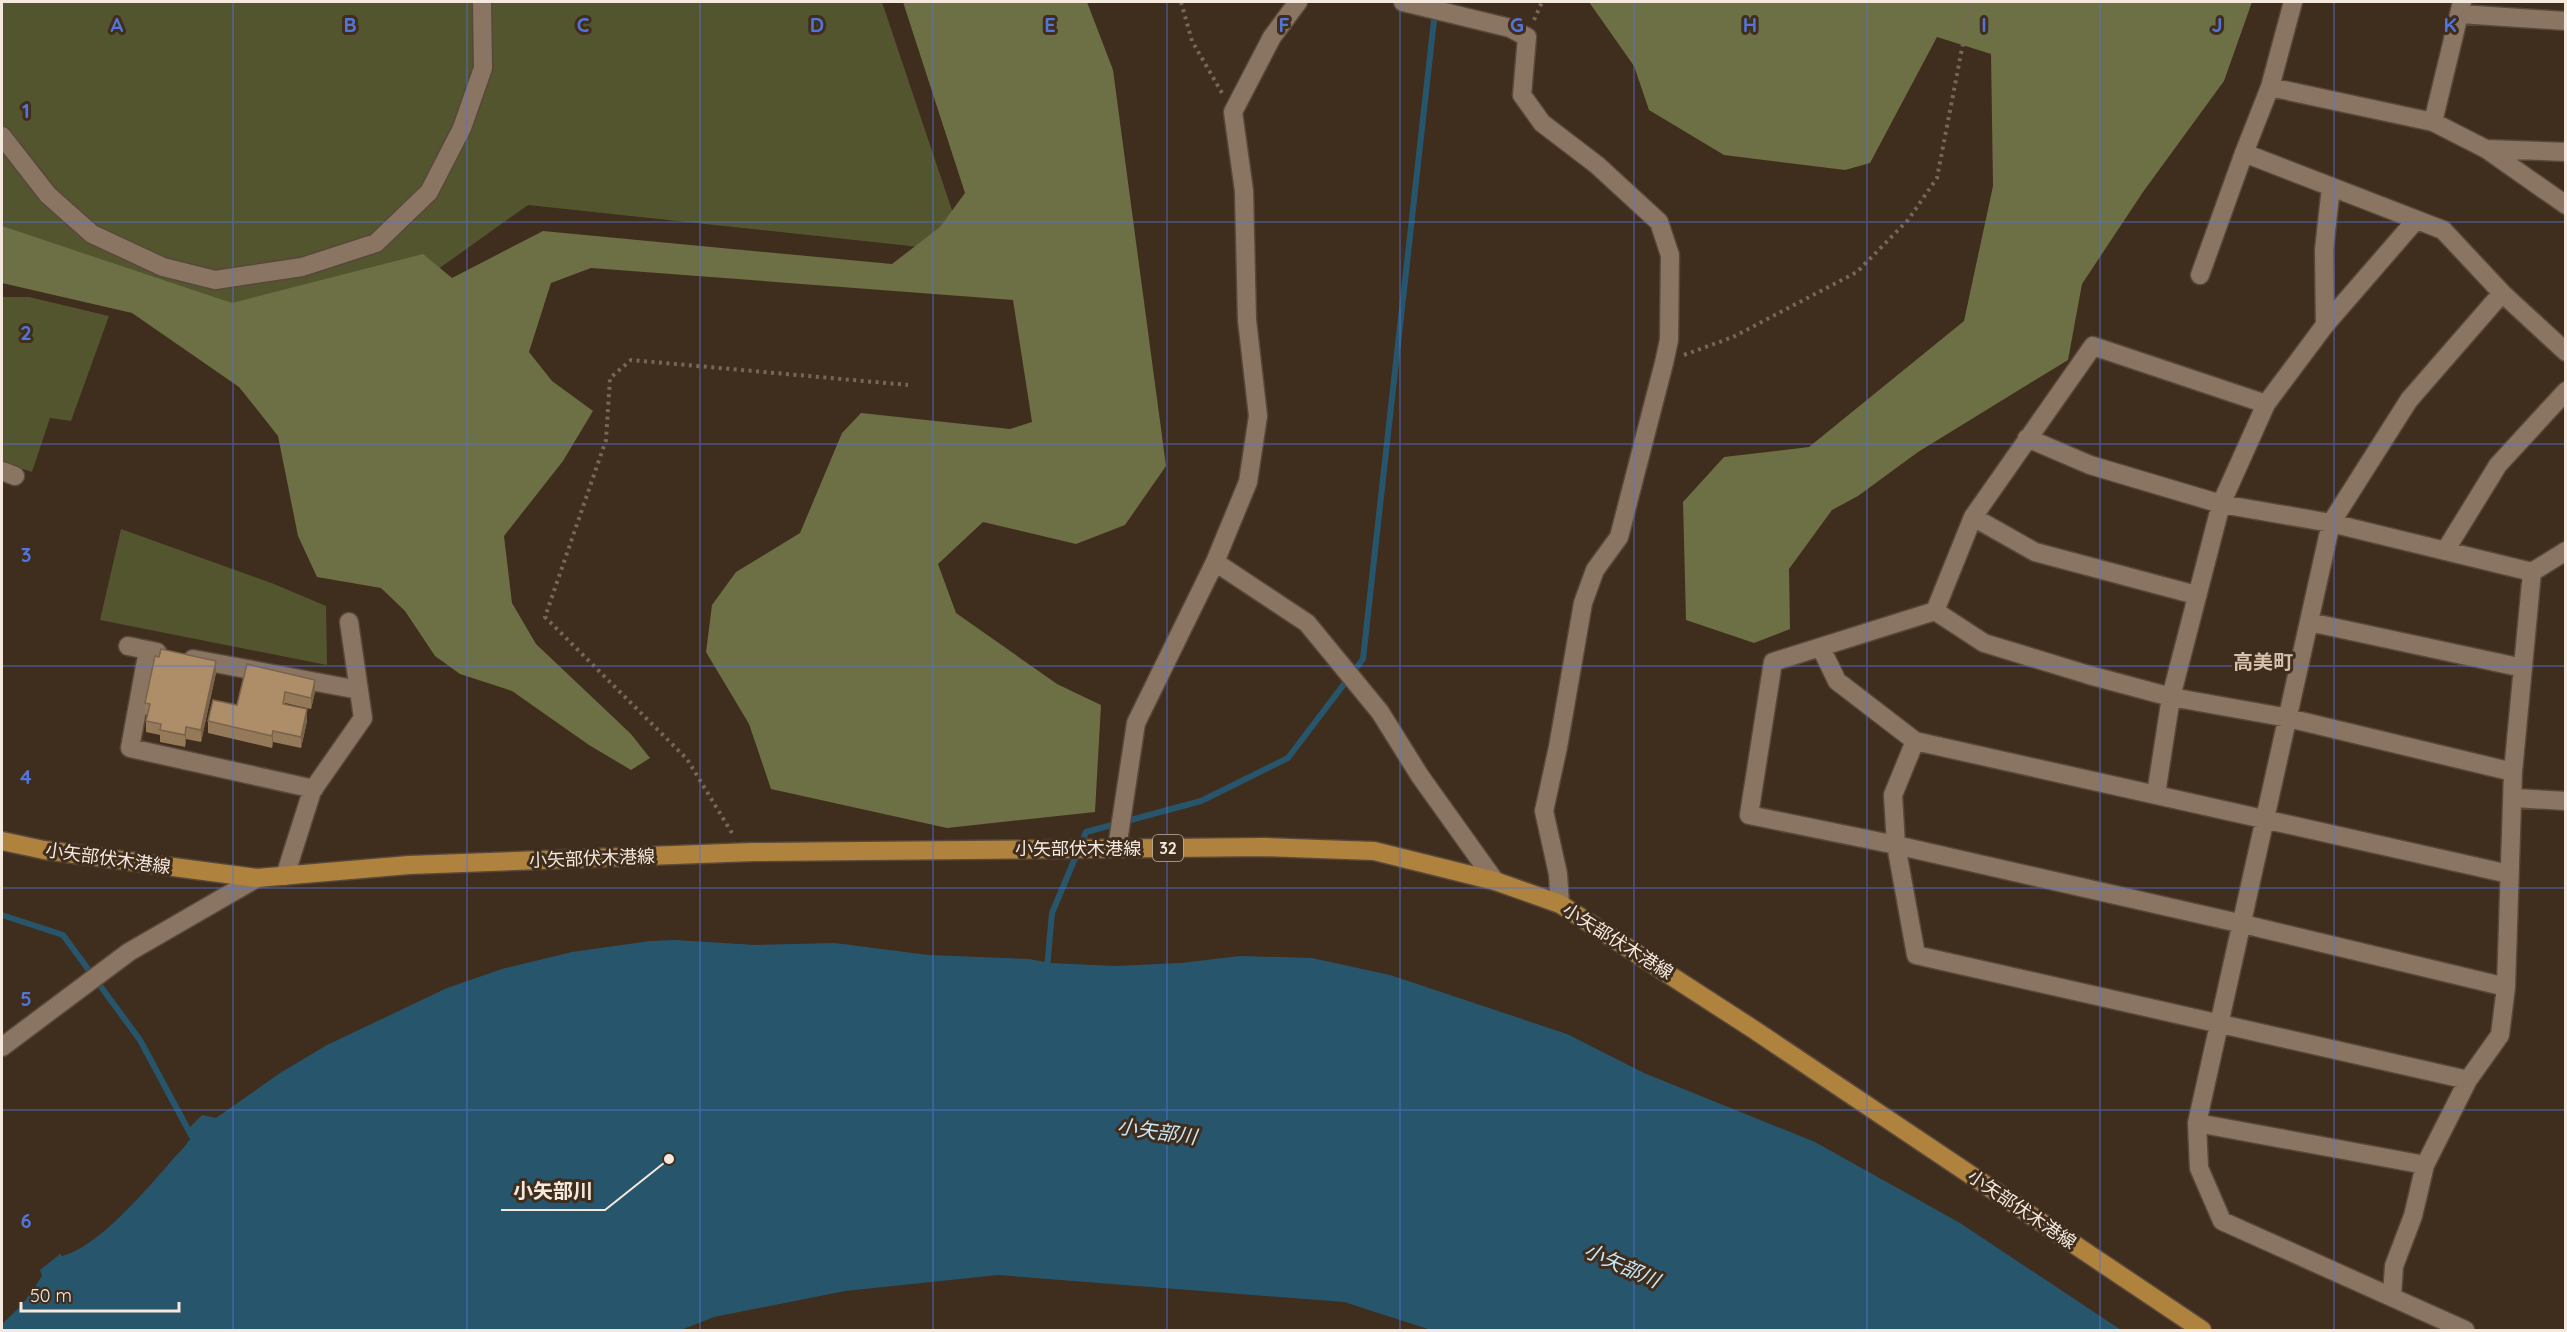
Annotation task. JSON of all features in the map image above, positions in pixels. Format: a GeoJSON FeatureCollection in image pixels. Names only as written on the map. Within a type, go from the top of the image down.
{"type":"FeatureCollection","features":[{"type":"Feature","properties":{"kind":"main road","name":"小矢部伏木港線"},"geometry":{"type":"LineString","coordinates":[[2,841],[44,850],[257,878],[409,865],[744,852],[1265,847],[1374,851],[1495,881],[1560,904],[1753,1029],[2202,1330]]}},
{"type":"Feature","properties":{"kind":"street"},"geometry":{"type":"LineString","coordinates":[[2,136],[48,195],[92,234],[163,267],[214,280],[302,267],[376,243],[429,192],[462,128],[483,68],[482,2]]}},
{"type":"Feature","properties":{"kind":"street"},"geometry":{"type":"LineString","coordinates":[[1117,848],[1136,723],[1215,562],[1248,482],[1258,416],[1247,320],[1244,190],[1233,112],[1272,37],[1298,2]]}},
{"type":"Feature","properties":{"kind":"street"},"geometry":{"type":"LineString","coordinates":[[1403,2],[1510,28],[1527,37],[1522,95],[1542,123],[1597,165],[1659,222],[1670,255],[1669,340],[1664,363],[1619,537],[1595,570],[1583,603],[1558,747],[1544,811],[1558,874],[1560,904]]}},
{"type":"Feature","properties":{"kind":"street"},"geometry":{"type":"LineString","coordinates":[[2200,275],[2270,87],[2293,2]]}},
{"type":"Feature","properties":{"kind":"street"},"geometry":{"type":"LineString","coordinates":[[2433,122],[2461,8],[2565,21]]}},
{"type":"Feature","properties":{"kind":"street"},"geometry":{"type":"LineString","coordinates":[[2270,87],[2433,122],[2486,149],[2565,205]]}},
{"type":"Feature","properties":{"kind":"street"},"geometry":{"type":"LineString","coordinates":[[2486,149],[2565,152]]}},
{"type":"Feature","properties":{"kind":"street"},"geometry":{"type":"LineString","coordinates":[[2244,153],[2443,230],[2502,293],[2565,352]]}},
{"type":"Feature","properties":{"kind":"street"},"geometry":{"type":"LineString","coordinates":[[2325,325],[2324,250],[2331,187]]}},
{"type":"Feature","properties":{"kind":"street"},"geometry":{"type":"LineString","coordinates":[[2156,794],[2171,698],[2221,504],[2266,404],[2325,325],[2415,220]]}},
{"type":"Feature","properties":{"kind":"street"},"geometry":{"type":"LineString","coordinates":[[2465,1330],[2222,1221],[2199,1168],[2197,1123],[2331,523],[2409,400],[2502,293]]}},
{"type":"Feature","properties":{"kind":"street"},"geometry":{"type":"LineString","coordinates":[[1935,611],[1972,517],[2093,346],[2266,404]]}},
{"type":"Feature","properties":{"kind":"street"},"geometry":{"type":"LineString","coordinates":[[2445,551],[2498,465],[2565,392]]}},
{"type":"Feature","properties":{"kind":"street"},"geometry":{"type":"LineString","coordinates":[[2027,438],[2090,465],[2221,504],[2331,523],[2532,572],[2565,551]]}},
{"type":"Feature","properties":{"kind":"street"},"geometry":{"type":"LineString","coordinates":[[1972,517],[2035,552],[2196,596]]}},
{"type":"Feature","properties":{"kind":"street"},"geometry":{"type":"LineString","coordinates":[[1215,562],[1307,623],[1380,712],[1420,776],[1495,881]]}},
{"type":"Feature","properties":{"kind":"street"},"geometry":{"type":"LineString","coordinates":[[2392,1296],[2394,1266],[2413,1216],[2425,1165],[2468,1080],[2500,1035],[2506,987],[2514,798],[2513,772],[2532,572]]}},
{"type":"Feature","properties":{"kind":"street"},"geometry":{"type":"LineString","coordinates":[[1935,611],[1773,663],[1749,815],[1896,845],[2506,987]]}},
{"type":"Feature","properties":{"kind":"street"},"geometry":{"type":"LineString","coordinates":[[1935,611],[1984,643],[2171,698],[2288,718],[2513,772]]}},
{"type":"Feature","properties":{"kind":"street"},"geometry":{"type":"LineString","coordinates":[[285,876],[314,789],[363,718],[349,622]]}},
{"type":"Feature","properties":{"kind":"street"},"geometry":{"type":"LineString","coordinates":[[2309,622],[2523,668]]}},
{"type":"Feature","properties":{"kind":"street"},"geometry":{"type":"LineString","coordinates":[[128,646],[359,690]]}},
{"type":"Feature","properties":{"kind":"street"},"geometry":{"type":"LineString","coordinates":[[1821,648],[1837,681],[1915,741],[2509,874]]}},
{"type":"Feature","properties":{"kind":"street"},"geometry":{"type":"LineString","coordinates":[[148,650],[130,748],[314,789]]}},
{"type":"Feature","properties":{"kind":"street"},"geometry":{"type":"LineString","coordinates":[[1915,741],[1893,795],[1896,845],[1916,955],[2468,1080]]}},
{"type":"Feature","properties":{"kind":"street"},"geometry":{"type":"LineString","coordinates":[[2514,798],[2565,801]]}},
{"type":"Feature","properties":{"kind":"street"},"geometry":{"type":"LineString","coordinates":[[2,1047],[129,952],[257,878]]}},
{"type":"Feature","properties":{"kind":"street"},"geometry":{"type":"LineString","coordinates":[[2197,1123],[2425,1165]]}},
{"type":"Feature","properties":{"kind":"path"},"geometry":{"type":"LineString","coordinates":[[1181,2],[1192,41],[1233,112]]}},
{"type":"Feature","properties":{"kind":"path"},"geometry":{"type":"LineString","coordinates":[[1664,363],[1733,337],[1857,272],[1908,220],[1937,178],[1971,2]]}},
{"type":"Feature","properties":{"kind":"path"},"geometry":{"type":"LineString","coordinates":[[744,852],[687,759],[544,617],[606,440],[610,378],[631,360],[908,385]]}},
{"type":"Feature","properties":{"kind":"green space"},"geometry":{"type":"Polygon","coordinates":[[[2,2],[882,2],[966,252],[528,205],[378,312],[253,328],[2,248],[2,2]]]}},
{"type":"Feature","properties":{"kind":"green space"},"geometry":{"type":"Polygon","coordinates":[[[903,2],[1087,2],[1113,70],[1166,466],[1125,525],[1076,544],[983,522],[938,564],[956,613],[1057,684],[1101,705],[1095,812],[947,828],[771,789],[749,724],[706,652],[712,605],[736,572],[800,533],[842,433],[861,413],[1010,429],[1032,422],[1013,300],[591,268],[551,283],[529,352],[552,381],[593,411],[563,461],[504,536],[512,603],[536,644],[631,734],[650,758],[631,770],[589,745],[512,691],[460,674],[435,656],[405,611],[381,588],[317,577],[298,536],[278,436],[239,387],[132,313],[2,283],[2,226],[232,303],[423,254],[452,278],[543,231],[892,264],[940,227],[965,193],[903,2]]]}},
{"type":"Feature","properties":{"kind":"green space"},"geometry":{"type":"Polygon","coordinates":[[[1589,2],[2252,2],[2224,81],[2143,192],[2082,284],[2068,360],[1918,452],[1858,496],[1832,510],[1789,569],[1790,629],[1754,643],[1686,620],[1683,502],[1724,457],[1809,447],[1964,321],[1993,186],[1991,54],[1937,37],[1870,163],[1845,170],[1724,155],[1649,110],[1634,66],[1589,2]]]}},
{"type":"Feature","properties":{"kind":"green space"},"geometry":{"type":"Polygon","coordinates":[[[2,297],[29,297],[109,316],[71,421],[50,418],[32,472],[2,462],[2,297]]]}},
{"type":"Feature","properties":{"kind":"green space"},"geometry":{"type":"Polygon","coordinates":[[[121,529],[274,584],[326,606],[327,665],[100,620],[121,529]]]}},
{"type":"Feature","properties":{"kind":"water"},"geometry":{"type":"Polygon","coordinates":[[[675,940],[756,945],[835,943],[928,955],[1029,959],[1051,963],[1114,966],[1181,963],[1240,956],[1312,958],[1390,975],[1567,1034],[1644,1073],[1815,1142],[1960,1223],[2121,1330],[1431,1330],[1344,1302],[998,1275],[845,1291],[714,1317],[681,1330],[2,1330],[2,1324],[22,1305],[42,1276],[40,1270],[60,1254],[62,1256],[95,1239],[128,1209],[185,1146],[190,1139],[187,1130],[202,1115],[216,1118],[280,1073],[327,1045],[447,988],[502,969],[572,952],[650,941],[675,940]]]}},
{"type":"Feature","properties":{"kind":"building"},"geometry":{"type":"Polygon","coordinates":[[[161,649],[216,661],[201,730],[186,727],[185,735],[160,730],[161,724],[146,721],[150,704],[145,703],[155,656],[159,657],[161,649]]]}},
{"type":"Feature","properties":{"kind":"building"},"geometry":{"type":"Polygon","coordinates":[[[247,664],[315,680],[311,698],[285,692],[283,704],[307,709],[301,737],[273,731],[272,736],[208,721],[213,700],[237,705],[247,664]]]}},
{"type":"Feature","properties":{"kind":"waterway"},"geometry":{"type":"LineString","coordinates":[[1047,968],[1052,913],[1086,832],[1201,801],[1288,758],[1363,659],[1435,11]]}},
{"type":"Feature","properties":{"kind":"waterway"},"geometry":{"type":"LineString","coordinates":[[2,915],[63,935],[140,1040],[191,1135]]}},
{"type":"Feature","properties":{"kind":"place","name":"小矢部川"},"geometry":{"type":"Point","coordinates":[669,1159]}},
{"type":"Feature","properties":{"kind":"district","name":"高美町"},"geometry":{"type":"Point","coordinates":[2263,661]}}]}
